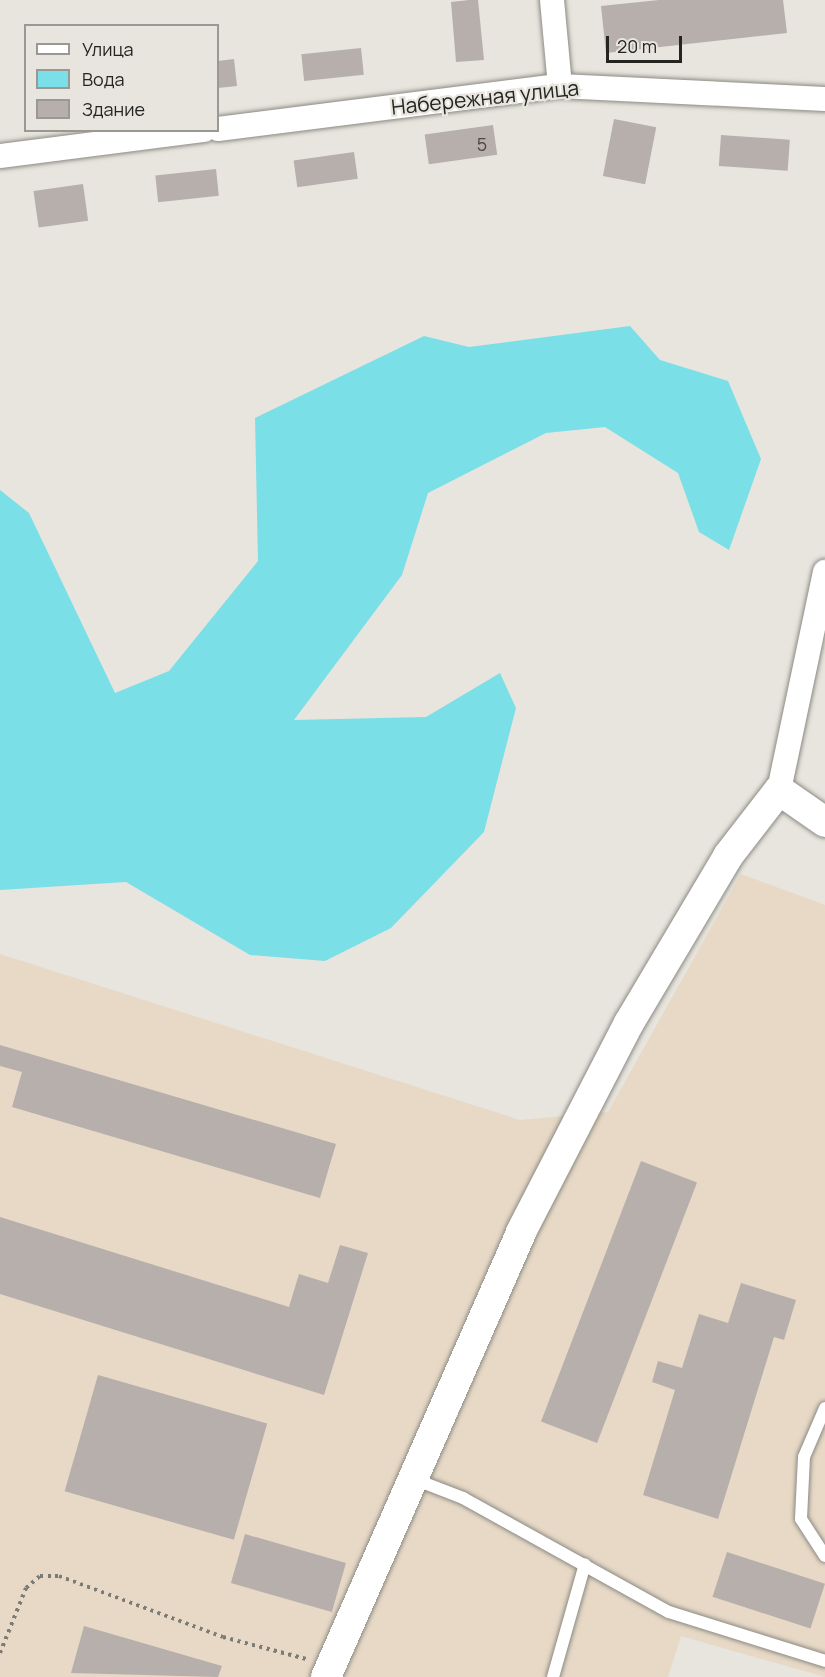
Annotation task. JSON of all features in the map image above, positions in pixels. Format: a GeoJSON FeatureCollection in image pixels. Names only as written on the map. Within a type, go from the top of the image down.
{"type":"FeatureCollection","features":[{"type":"Feature","properties":{"kind":"street"},"geometry":{"type":"LineString","coordinates":[[552,0],[560,86]]}},
{"type":"Feature","properties":{"kind":"street","name":"Набережная улица"},"geometry":{"type":"LineString","coordinates":[[219,129],[560,86],[825,99]]}},
{"type":"Feature","properties":{"kind":"street"},"geometry":{"type":"LineString","coordinates":[[0,156],[188,132]]}},
{"type":"Feature","properties":{"kind":"street"},"geometry":{"type":"LineString","coordinates":[[331,1665],[410,1478],[521,1232],[629,1023],[729,856],[779,790],[825,572]]}},
{"type":"Feature","properties":{"kind":"street"},"geometry":{"type":"LineString","coordinates":[[779,790],[825,822]]}},
{"type":"Feature","properties":{"kind":"lane"},"geometry":{"type":"LineString","coordinates":[[825,1408],[804,1457],[801,1520],[825,1556]]}},
{"type":"Feature","properties":{"kind":"lane"},"geometry":{"type":"LineString","coordinates":[[410,1478],[463,1497],[669,1612],[825,1661]]}},
{"type":"Feature","properties":{"kind":"lane"},"geometry":{"type":"LineString","coordinates":[[553,1677],[585,1564]]}},
{"type":"Feature","properties":{"kind":"path"},"geometry":{"type":"LineString","coordinates":[[0,1653],[26,1588],[40,1576],[59,1576],[292,1658],[316,1660],[331,1665]]}},
{"type":"Feature","properties":{"kind":"shaded area"},"geometry":{"type":"Polygon","coordinates":[[[741,874],[825,905],[825,1677],[681,1636],[668,1677],[0,1677],[0,954],[520,1120],[608,1112],[741,874]]]}},
{"type":"Feature","properties":{"kind":"water"},"geometry":{"type":"Polygon","coordinates":[[[630,326],[660,360],[728,381],[761,459],[729,550],[699,532],[678,473],[605,427],[546,433],[428,493],[402,575],[294,720],[426,717],[500,673],[516,708],[484,832],[391,928],[325,961],[250,955],[126,882],[0,890],[0,490],[29,513],[115,693],[169,671],[258,561],[255,418],[424,336],[469,347],[630,326]]]}},
{"type":"Feature","properties":{"kind":"building"},"geometry":{"type":"Polygon","coordinates":[[[478,0],[484,60],[456,62],[451,2],[478,0]]]}},
{"type":"Feature","properties":{"kind":"building"},"geometry":{"type":"Polygon","coordinates":[[[659,0],[783,0],[787,33],[606,53],[601,6],[659,0]]]}},
{"type":"Feature","properties":{"kind":"building"},"geometry":{"type":"Polygon","coordinates":[[[361,48],[364,75],[304,81],[301,54],[361,48]]]}},
{"type":"Feature","properties":{"kind":"building"},"geometry":{"type":"Polygon","coordinates":[[[234,59],[237,86],[219,88],[219,61],[234,59]]]}},
{"type":"Feature","properties":{"kind":"building"},"geometry":{"type":"Polygon","coordinates":[[[614,119],[656,127],[645,184],[603,176],[614,119]]]}},
{"type":"Feature","properties":{"kind":"building"},"geometry":{"type":"Polygon","coordinates":[[[493,125],[497,155],[429,164],[425,135],[493,125]]]}},
{"type":"Feature","properties":{"kind":"building"},"geometry":{"type":"Polygon","coordinates":[[[721,135],[790,140],[788,171],[719,166],[721,135]]]}},
{"type":"Feature","properties":{"kind":"building"},"geometry":{"type":"Polygon","coordinates":[[[354,152],[358,179],[297,187],[294,160],[354,152]]]}},
{"type":"Feature","properties":{"kind":"building"},"geometry":{"type":"Polygon","coordinates":[[[216,169],[219,196],[158,202],[155,175],[216,169]]]}},
{"type":"Feature","properties":{"kind":"building"},"geometry":{"type":"Polygon","coordinates":[[[83,184],[88,221],[39,228],[33,191],[83,184]]]}},
{"type":"Feature","properties":{"kind":"building"},"geometry":{"type":"Polygon","coordinates":[[[0,1045],[336,1144],[320,1198],[12,1107],[22,1072],[0,1066],[0,1045]]]}},
{"type":"Feature","properties":{"kind":"building"},"geometry":{"type":"Polygon","coordinates":[[[641,1161],[697,1183],[597,1443],[541,1421],[641,1161]]]}},
{"type":"Feature","properties":{"kind":"building"},"geometry":{"type":"Polygon","coordinates":[[[0,1217],[289,1307],[299,1274],[328,1283],[340,1245],[368,1253],[324,1395],[0,1294],[0,1217]]]}},
{"type":"Feature","properties":{"kind":"building"},"geometry":{"type":"Polygon","coordinates":[[[741,1283],[796,1300],[784,1340],[774,1337],[718,1519],[643,1495],[675,1390],[652,1382],[658,1361],[682,1368],[699,1314],[728,1323],[741,1283]]]}},
{"type":"Feature","properties":{"kind":"building"},"geometry":{"type":"Polygon","coordinates":[[[98,1375],[267,1424],[234,1540],[65,1491],[98,1375]]]}},
{"type":"Feature","properties":{"kind":"building"},"geometry":{"type":"Polygon","coordinates":[[[245,1534],[346,1563],[332,1612],[231,1583],[245,1534]]]}},
{"type":"Feature","properties":{"kind":"building"},"geometry":{"type":"Polygon","coordinates":[[[727,1552],[825,1584],[810,1629],[712,1597],[727,1552]]]}},
{"type":"Feature","properties":{"kind":"building"},"geometry":{"type":"Polygon","coordinates":[[[84,1626],[222,1666],[218,1677],[71,1673],[84,1626]]]}}]}
